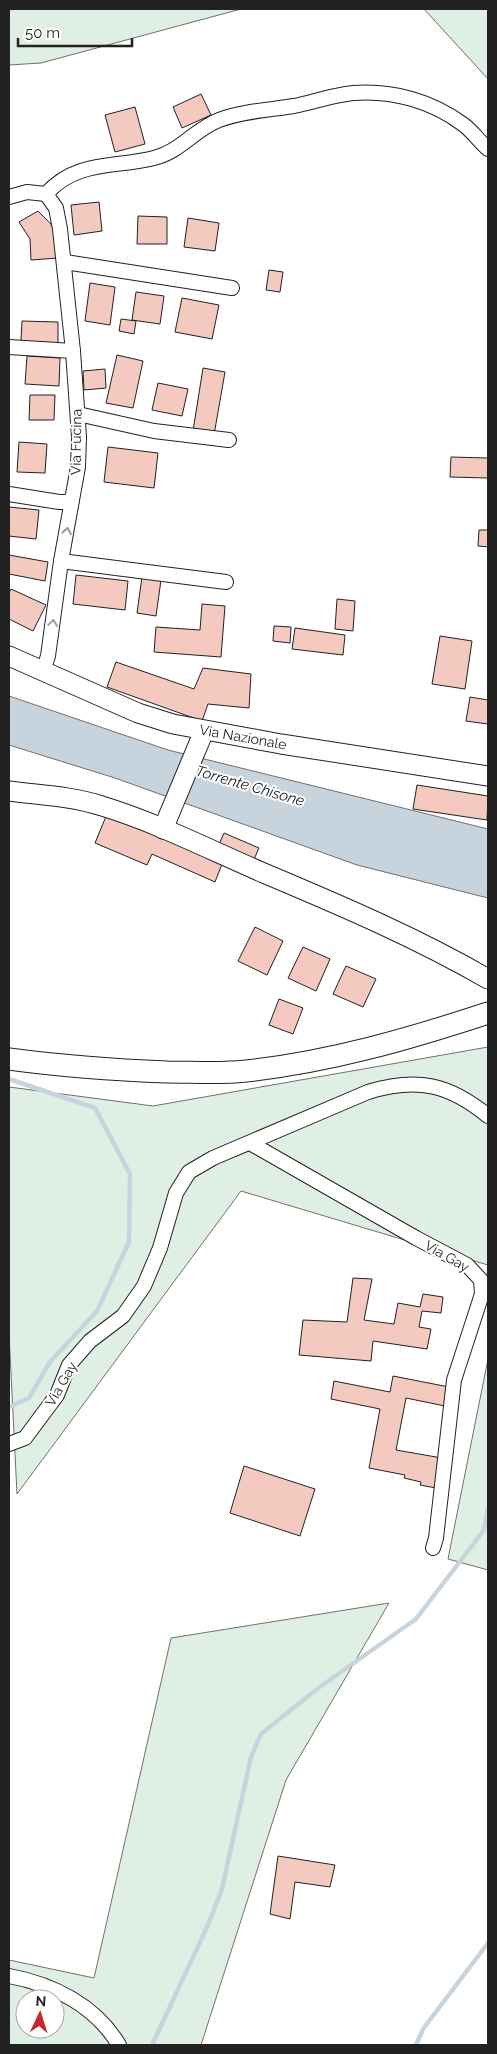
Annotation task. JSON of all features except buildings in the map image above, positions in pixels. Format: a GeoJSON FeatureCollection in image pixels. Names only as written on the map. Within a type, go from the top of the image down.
{"type":"FeatureCollection","features":[{"type":"Feature","properties":{"kind":"main road"},"geometry":{"type":"LineString","coordinates":[[9,1059],[117,1070],[206,1073],[246,1071],[330,1058],[413,1038],[488,1013]]}},
{"type":"Feature","properties":{"kind":"street"},"geometry":{"type":"LineString","coordinates":[[9,196],[27,192],[46,194],[56,183],[76,172],[89,168],[154,158],[171,153],[204,128],[218,120],[239,113],[265,111],[352,93],[389,93],[433,106],[465,126],[488,149]]}},
{"type":"Feature","properties":{"kind":"street","name":"Via Fucina"},"geometry":{"type":"LineString","coordinates":[[43,671],[48,656],[61,561],[78,467],[78,414],[65,262],[56,208],[46,194]]}},
{"type":"Feature","properties":{"kind":"street"},"geometry":{"type":"LineString","coordinates":[[65,262],[232,288]]}},
{"type":"Feature","properties":{"kind":"street"},"geometry":{"type":"LineString","coordinates":[[9,347],[74,351]]}},
{"type":"Feature","properties":{"kind":"street"},"geometry":{"type":"LineString","coordinates":[[78,414],[154,431],[229,440]]}},
{"type":"Feature","properties":{"kind":"street"},"geometry":{"type":"LineString","coordinates":[[9,494],[60,502],[72,500]]}},
{"type":"Feature","properties":{"kind":"street"},"geometry":{"type":"LineString","coordinates":[[61,561],[226,582]]}},
{"type":"Feature","properties":{"kind":"street","name":"Via Nazionale"},"geometry":{"type":"LineString","coordinates":[[9,656],[138,713],[160,720],[204,731],[488,776]]}},
{"type":"Feature","properties":{"kind":"street"},"geometry":{"type":"LineString","coordinates":[[163,830],[204,731]]}},
{"type":"Feature","properties":{"kind":"street"},"geometry":{"type":"LineString","coordinates":[[9,791],[101,805],[406,935],[488,979]]}},
{"type":"Feature","properties":{"kind":"street","name":"Via Gay"},"geometry":{"type":"LineString","coordinates":[[9,1444],[25,1438],[57,1395],[69,1365],[90,1341],[123,1316],[144,1286],[160,1248],[176,1193],[189,1172],[213,1158],[368,1092],[388,1086],[411,1084],[446,1089],[459,1095],[488,1116]]}},
{"type":"Feature","properties":{"kind":"street","name":"Via Gay"},"geometry":{"type":"LineString","coordinates":[[250,1143],[467,1265],[481,1280],[482,1294],[454,1380],[436,1538],[433,1548]]}},
{"type":"Feature","properties":{"kind":"street"},"geometry":{"type":"LineString","coordinates":[[9,1976],[54,1988],[87,2009],[110,2031],[119,2045]]}},
{"type":"Feature","properties":{"kind":"green space"},"geometry":{"type":"Polygon","coordinates":[[[9,9],[241,9],[41,63],[9,65],[9,9]]]}},
{"type":"Feature","properties":{"kind":"green space"},"geometry":{"type":"Polygon","coordinates":[[[424,9],[488,9],[488,79],[424,9]]]}},
{"type":"Feature","properties":{"kind":"green space"},"geometry":{"type":"Polygon","coordinates":[[[488,1047],[488,1265],[241,1191],[17,1494],[9,1333],[9,1087],[153,1106],[488,1047]]]}},
{"type":"Feature","properties":{"kind":"green space"},"geometry":{"type":"Polygon","coordinates":[[[488,1359],[488,1570],[448,1559],[488,1359]]]}},
{"type":"Feature","properties":{"kind":"green space"},"geometry":{"type":"Polygon","coordinates":[[[389,1603],[286,1780],[201,2045],[9,2045],[9,1960],[94,1978],[171,1638],[389,1603]]]}},
{"type":"Feature","properties":{"kind":"water","name":"Torrente Chisone"},"geometry":{"type":"Polygon","coordinates":[[[9,696],[168,750],[488,829],[488,898],[357,865],[115,778],[9,745],[9,696]]]}},
{"type":"Feature","properties":{"kind":"waterway"},"geometry":{"type":"LineString","coordinates":[[9,1079],[95,1108],[130,1174],[129,1242],[97,1311],[50,1362],[29,1398],[9,1407]]}},
{"type":"Feature","properties":{"kind":"waterway"},"geometry":{"type":"LineString","coordinates":[[152,2045],[208,1925],[222,1889],[251,1757],[261,1734],[317,1689],[416,1619],[484,1530],[488,1508]]}},
{"type":"Feature","properties":{"kind":"waterway"},"geometry":{"type":"LineString","coordinates":[[416,2045],[423,2029],[488,1943]]}}]}
